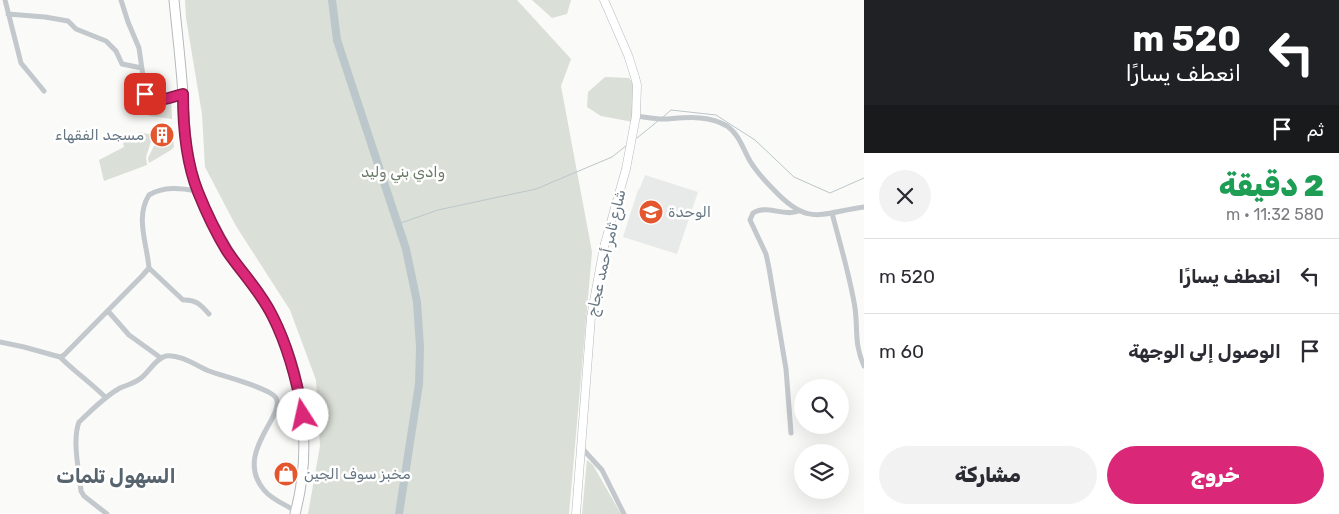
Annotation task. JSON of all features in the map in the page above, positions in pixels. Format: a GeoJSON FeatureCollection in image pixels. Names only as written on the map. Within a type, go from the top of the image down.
{"type":"FeatureCollection","features":[{"type":"Feature","properties":{"kind":"highway"},"geometry":{"type":"LineString","coordinates":[[174,0],[183,94],[183,121],[186,143],[198,191],[227,251],[273,316],[294,373],[303,415],[304,451],[302,476],[295,513]]}},
{"type":"Feature","properties":{"kind":"main road","name":"شارع ثامر أحمد عجاج"},"geometry":{"type":"LineString","coordinates":[[576,514],[591,317],[604,246],[626,169],[636,116],[637,85],[635,77],[628,55],[604,0]]}},
{"type":"Feature","properties":{"kind":"street"},"geometry":{"type":"LineString","coordinates":[[5,0],[21,63],[44,92]]}},
{"type":"Feature","properties":{"kind":"street"},"geometry":{"type":"LineString","coordinates":[[121,0],[139,48],[145,94],[154,101],[183,94]]}},
{"type":"Feature","properties":{"kind":"street"},"geometry":{"type":"LineString","coordinates":[[8,14],[68,21],[76,29],[97,36],[106,42],[116,51],[122,64],[142,68]]}},
{"type":"Feature","properties":{"kind":"street"},"geometry":{"type":"LineString","coordinates":[[636,116],[661,119],[696,117],[712,120],[727,126],[737,136],[754,168],[784,201],[799,211],[814,215],[864,207]]}},
{"type":"Feature","properties":{"kind":"street"},"geometry":{"type":"LineString","coordinates":[[198,191],[180,188],[167,189],[152,193],[147,197],[144,209],[143,239],[149,268],[183,300],[198,302],[209,314]]}},
{"type":"Feature","properties":{"kind":"street"},"geometry":{"type":"LineString","coordinates":[[791,433],[786,369],[769,268],[766,254],[750,220],[753,213],[761,210],[787,214],[799,211]]}},
{"type":"Feature","properties":{"kind":"street"},"geometry":{"type":"LineString","coordinates":[[832,213],[850,281],[855,310],[856,342],[864,366]]}},
{"type":"Feature","properties":{"kind":"street"},"geometry":{"type":"LineString","coordinates":[[60,357],[149,268]]}},
{"type":"Feature","properties":{"kind":"street"},"geometry":{"type":"LineString","coordinates":[[108,311],[129,335],[161,358]]}},
{"type":"Feature","properties":{"kind":"street"},"geometry":{"type":"LineString","coordinates":[[0,342],[24,346],[60,357],[106,397]]}},
{"type":"Feature","properties":{"kind":"street"},"geometry":{"type":"LineString","coordinates":[[107,514],[84,496],[81,491],[76,440],[79,422],[106,397],[139,380],[161,358],[168,356],[246,383],[272,394],[276,398],[277,407],[256,448],[255,468],[264,490],[295,513]]}},
{"type":"Feature","properties":{"kind":"street"},"geometry":{"type":"LineString","coordinates":[[580,445],[602,470],[624,514]]}},
{"type":"Feature","properties":{"kind":"shaded area"},"geometry":{"type":"Polygon","coordinates":[[[645,175],[698,192],[677,254],[623,237],[638,190],[645,175]]]}},
{"type":"Feature","properties":{"kind":"green space","name":"وادي بني وليد"},"geometry":{"type":"Polygon","coordinates":[[[185,0],[517,0],[571,59],[561,86],[592,252],[569,514],[308,514],[320,446],[316,380],[290,310],[236,226],[205,167],[202,114],[186,18],[185,0]]]}},
{"type":"Feature","properties":{"kind":"green space"},"geometry":{"type":"Polygon","coordinates":[[[532,0],[571,0],[567,14],[552,18],[532,0]]]}},
{"type":"Feature","properties":{"kind":"green space"},"geometry":{"type":"Polygon","coordinates":[[[605,77],[629,78],[633,84],[633,122],[601,116],[587,107],[588,92],[605,77]]]}},
{"type":"Feature","properties":{"kind":"green space"},"geometry":{"type":"Polygon","coordinates":[[[169,99],[171,100],[172,119],[149,116],[148,108],[169,99]]]}},
{"type":"Feature","properties":{"kind":"green space"},"geometry":{"type":"Polygon","coordinates":[[[168,128],[172,128],[174,147],[149,163],[148,158],[156,142],[163,144],[168,128]]]}},
{"type":"Feature","properties":{"kind":"green space"},"geometry":{"type":"Polygon","coordinates":[[[139,132],[153,135],[146,157],[147,165],[104,181],[99,160],[124,147],[121,134],[138,135],[139,132]]]}},
{"type":"Feature","properties":{"kind":"green space"},"geometry":{"type":"Polygon","coordinates":[[[587,460],[593,465],[621,514],[582,514],[587,460]]]}},
{"type":"Feature","properties":{"kind":"waterway","name":"وادي بني وليد"},"geometry":{"type":"LineString","coordinates":[[332,0],[337,40],[406,249],[417,302],[420,347],[419,384],[399,514]]}},
{"type":"Feature","properties":{"kind":"waterway"},"geometry":{"type":"LineString","coordinates":[[663,117],[671,110],[716,115],[755,140],[794,177],[830,193],[864,178]]}},
{"type":"Feature","properties":{"kind":"waterway"},"geometry":{"type":"LineString","coordinates":[[637,138],[658,121]]}},
{"type":"Feature","properties":{"kind":"waterway"},"geometry":{"type":"LineString","coordinates":[[398,224],[438,210],[536,189],[612,157],[627,145]]}},
{"type":"Feature","properties":{"kind":"place","name":"مسجد الفقهاء"},"geometry":{"type":"Point","coordinates":[162,135]}},
{"type":"Feature","properties":{"kind":"place","name":"الوحدة"},"geometry":{"type":"Point","coordinates":[651,212]}},
{"type":"Feature","properties":{"kind":"place","name":"مخبز سوف الجين"},"geometry":{"type":"Point","coordinates":[286,474]}},
{"type":"Feature","properties":{"kind":"district","name":"السهول تلمات"},"geometry":{"type":"Point","coordinates":[116,476]}},
{"type":"Feature","properties":{"kind":"route"},"geometry":{"type":"LineString","coordinates":[[145,94],[146,97],[154,101],[183,94],[183,121],[186,143],[198,191],[227,251],[273,316],[294,373],[303,415]]}}]}
